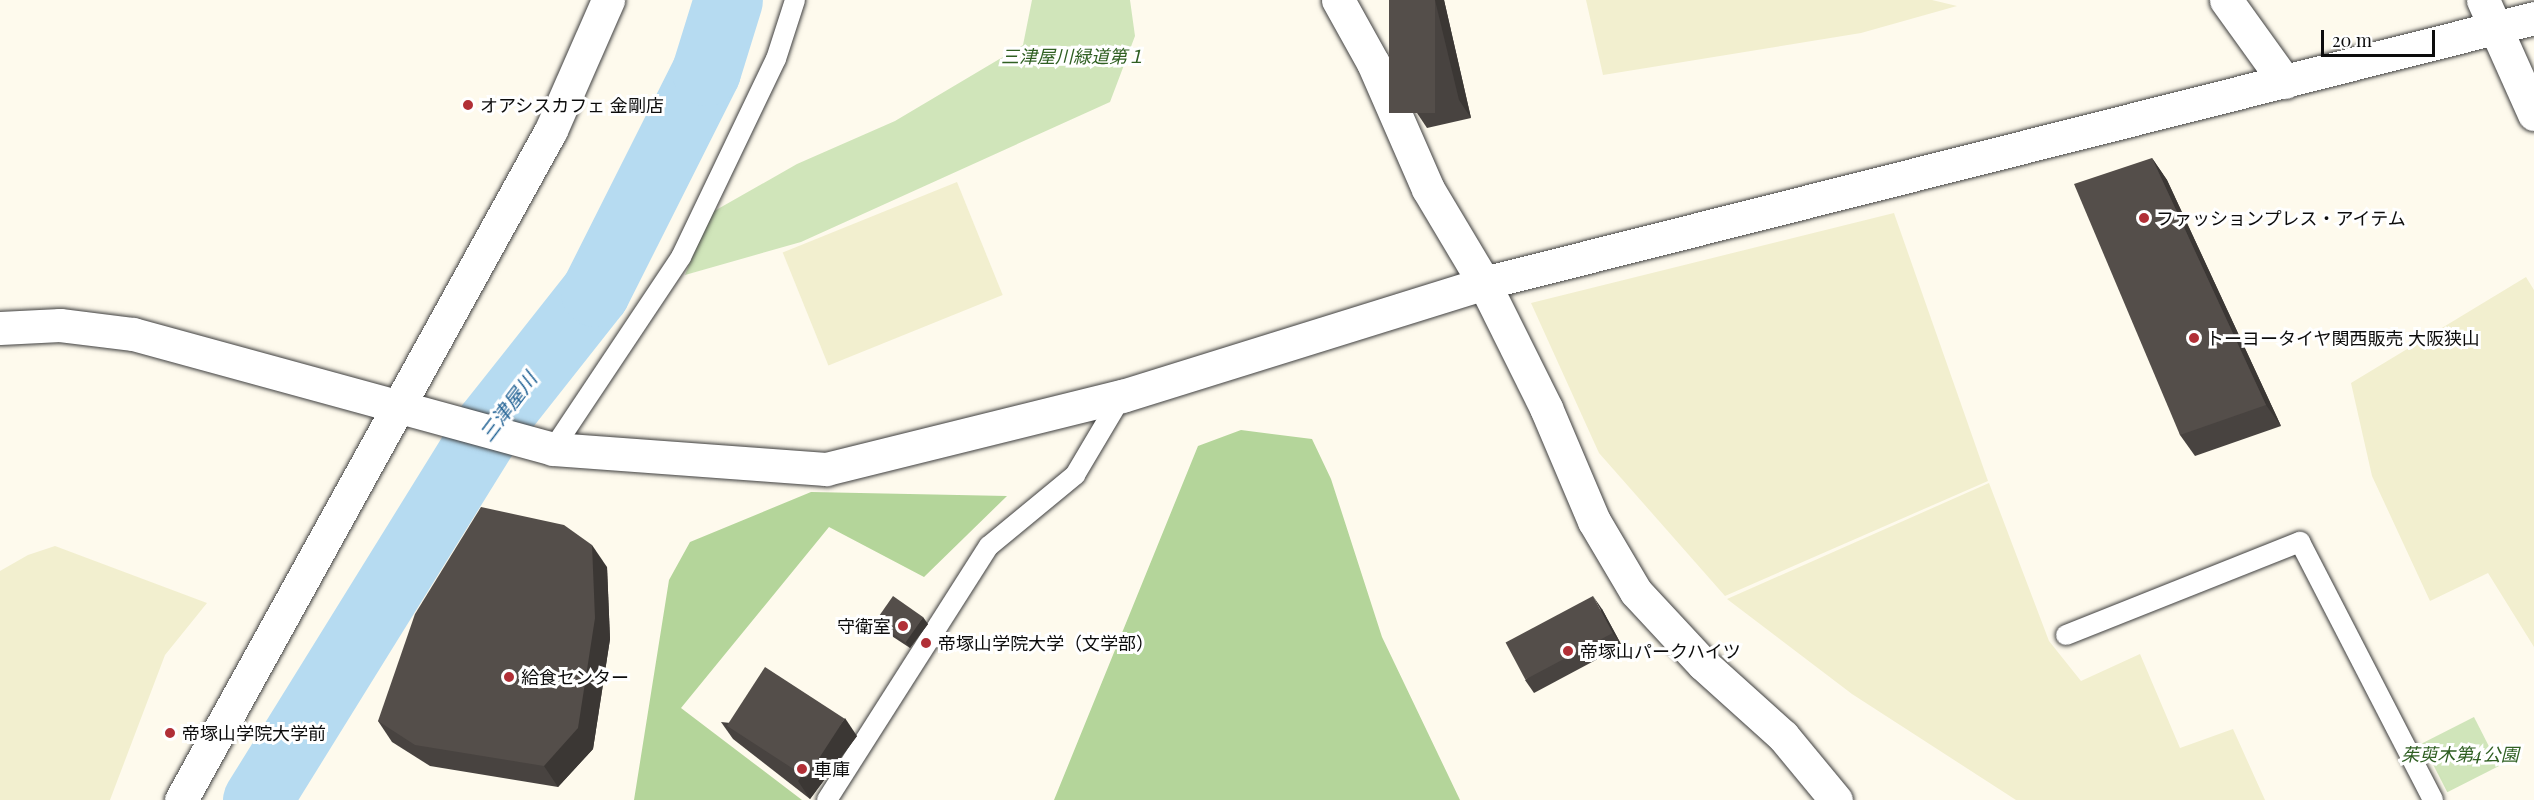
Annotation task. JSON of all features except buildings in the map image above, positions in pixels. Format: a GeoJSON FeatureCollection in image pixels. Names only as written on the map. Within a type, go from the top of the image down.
{"type":"FeatureCollection","features":[{"type":"Feature","properties":{"kind":"street"},"geometry":{"type":"LineString","coordinates":[[182,800],[400,408],[551,130],[608,0]]}},
{"type":"Feature","properties":{"kind":"street"},"geometry":{"type":"LineString","coordinates":[[1338,0],[1373,63],[1428,189],[1484,283],[1546,408],[1594,521],[1636,592],[1703,664],[1783,736],[1836,800]]}},
{"type":"Feature","properties":{"kind":"street"},"geometry":{"type":"LineString","coordinates":[[2226,0],[2285,82]]}},
{"type":"Feature","properties":{"kind":"street"},"geometry":{"type":"LineString","coordinates":[[0,328],[60,325],[133,334],[541,445],[826,468],[1122,396],[1484,283],[2285,82],[2489,14],[2534,18]]}},
{"type":"Feature","properties":{"kind":"street"},"geometry":{"type":"LineString","coordinates":[[2489,14],[2534,114]]}},
{"type":"Feature","properties":{"kind":"lane"},"geometry":{"type":"LineString","coordinates":[[541,445],[681,257],[776,59],[795,0]]}},
{"type":"Feature","properties":{"kind":"lane"},"geometry":{"type":"LineString","coordinates":[[827,800],[989,546],[1075,476],[1122,396]]}},
{"type":"Feature","properties":{"kind":"lane"},"geometry":{"type":"LineString","coordinates":[[2066,635],[2300,542],[2433,800]]}},
{"type":"Feature","properties":{"kind":"shaded area"},"geometry":{"type":"Polygon","coordinates":[[[1586,0],[1932,0],[1957,6],[1861,33],[1603,75],[1586,0]]]}},
{"type":"Feature","properties":{"kind":"shaded area"},"geometry":{"type":"Polygon","coordinates":[[[957,182],[1003,295],[828,366],[783,252],[957,182]]]}},
{"type":"Feature","properties":{"kind":"shaded area"},"geometry":{"type":"Polygon","coordinates":[[[1894,213],[1988,481],[1725,596],[1599,453],[1531,303],[1894,213]]]}},
{"type":"Feature","properties":{"kind":"shaded area"},"geometry":{"type":"Polygon","coordinates":[[[2526,277],[2534,290],[2534,647],[2488,573],[2430,601],[2372,476],[2351,383],[2526,277]]]}},
{"type":"Feature","properties":{"kind":"shaded area"},"geometry":{"type":"Polygon","coordinates":[[[1989,483],[2049,641],[2081,681],[2140,654],[2180,748],[2233,729],[2265,800],[2016,800],[1852,694],[1727,599],[1989,483]]]}},
{"type":"Feature","properties":{"kind":"shaded area"},"geometry":{"type":"Polygon","coordinates":[[[55,546],[207,603],[165,655],[110,800],[0,800],[0,571],[28,555],[55,546]]]}},
{"type":"Feature","properties":{"kind":"green space","name":"三津屋川緑道第１"},"geometry":{"type":"Polygon","coordinates":[[[1032,0],[1130,0],[1135,36],[1110,102],[801,242],[685,275],[709,214],[797,164],[895,121],[1023,45],[1032,0]]]}},
{"type":"Feature","properties":{"kind":"green space"},"geometry":{"type":"Polygon","coordinates":[[[1241,430],[1312,439],[1331,479],[1382,637],[1460,800],[1054,800],[1198,446],[1241,430]]]}},
{"type":"Feature","properties":{"kind":"green space"},"geometry":{"type":"Polygon","coordinates":[[[811,492],[1007,496],[924,577],[829,527],[681,708],[802,800],[634,800],[669,580],[690,542],[811,492]]]}},
{"type":"Feature","properties":{"kind":"green space","name":"茱萸木第4公園"},"geometry":{"type":"Polygon","coordinates":[[[2474,717],[2499,766],[2447,792],[2422,743],[2474,717]]]}},
{"type":"Feature","properties":{"kind":"waterway","name":"三津屋川"},"geometry":{"type":"LineString","coordinates":[[257,800],[489,426],[595,292],[706,71],[728,0]]}},
{"type":"Feature","properties":{"kind":"place","name":"オアシスカフェ 金剛店"},"geometry":{"type":"Point","coordinates":[468,105]}},
{"type":"Feature","properties":{"kind":"place","name":"ファッションプレス・アイテム"},"geometry":{"type":"Point","coordinates":[2144,218]}},
{"type":"Feature","properties":{"kind":"place","name":"トーヨータイヤ関西販売 大阪狭山"},"geometry":{"type":"Point","coordinates":[2194,338]}},
{"type":"Feature","properties":{"kind":"place","name":"守衛室"},"geometry":{"type":"Point","coordinates":[903,626]}},
{"type":"Feature","properties":{"kind":"place","name":"帝塚山学院大学（文学部）"},"geometry":{"type":"Point","coordinates":[926,643]}},
{"type":"Feature","properties":{"kind":"place","name":"帝塚山パークハイツ"},"geometry":{"type":"Point","coordinates":[1568,651]}},
{"type":"Feature","properties":{"kind":"place","name":"給食センター"},"geometry":{"type":"Point","coordinates":[509,677]}},
{"type":"Feature","properties":{"kind":"place","name":"帝塚山学院大学前"},"geometry":{"type":"Point","coordinates":[170,733]}},
{"type":"Feature","properties":{"kind":"place","name":"車庫"},"geometry":{"type":"Point","coordinates":[802,769]}}]}
